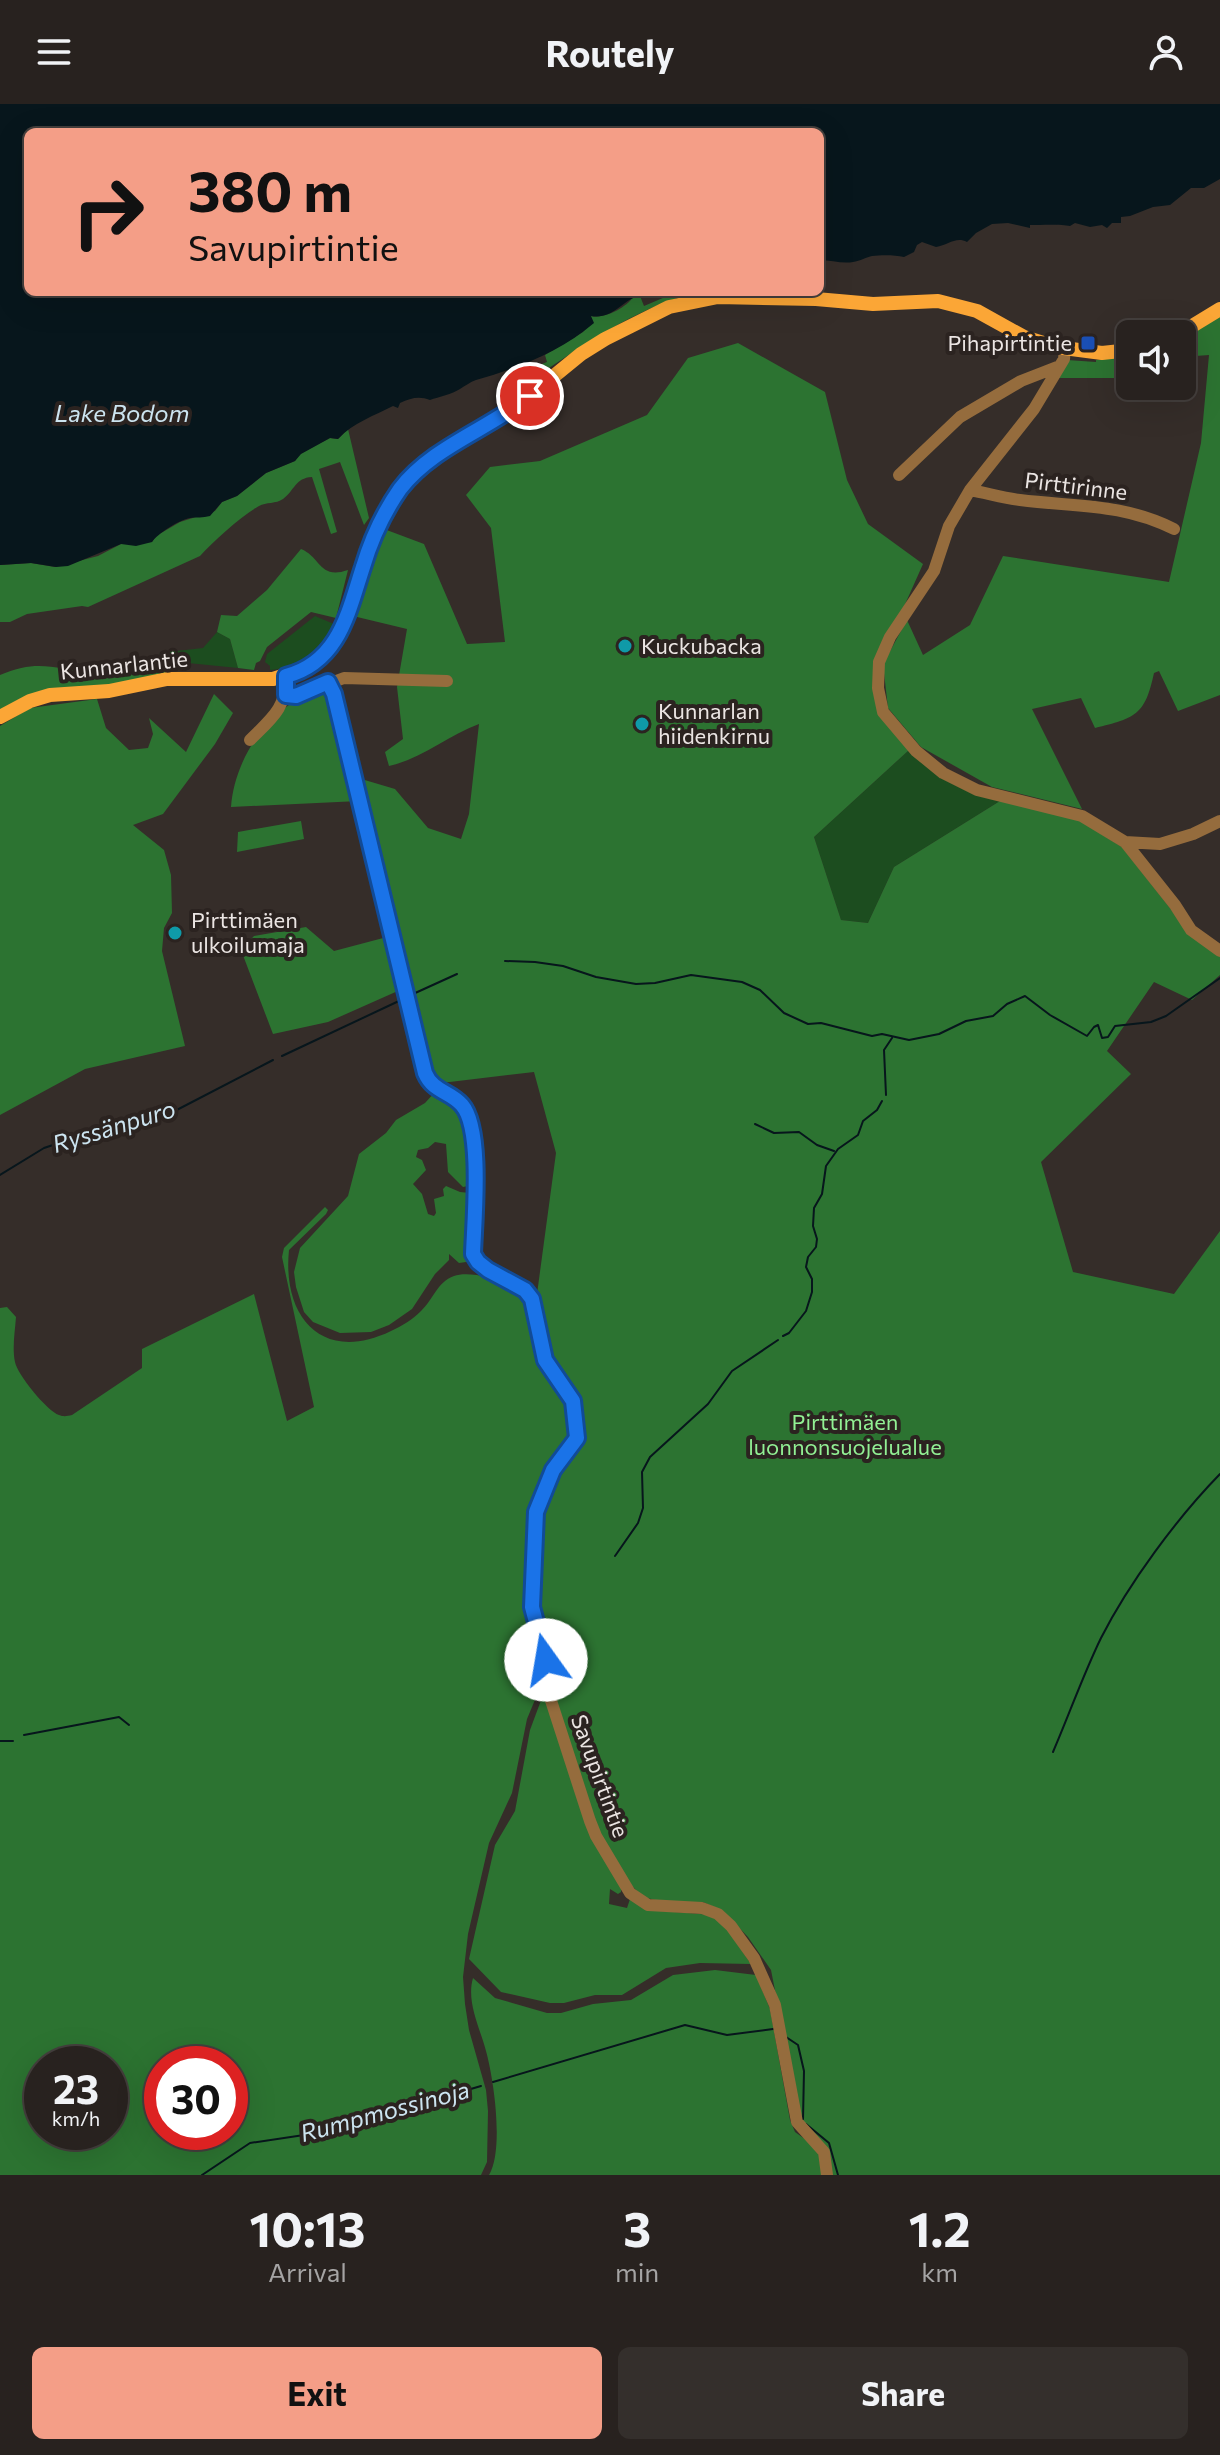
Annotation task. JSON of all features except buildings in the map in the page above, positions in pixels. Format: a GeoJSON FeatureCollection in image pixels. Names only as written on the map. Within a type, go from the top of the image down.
{"type":"FeatureCollection","features":[{"type":"Feature","properties":{"kind":"main road","name":"Kunnarlantie"},"geometry":{"type":"LineString","coordinates":[[0,717],[30,701],[50,695],[109,691],[167,679],[286,676],[319,659],[340,634],[370,547],[390,505],[411,476],[439,454],[510,412],[581,354],[669,307],[718,297],[816,299],[873,304],[938,301],[977,311],[1024,337],[1065,349],[1116,352]]}},
{"type":"Feature","properties":{"kind":"main road"},"geometry":{"type":"LineString","coordinates":[[1196,324],[1220,309]]}},
{"type":"Feature","properties":{"kind":"street"},"geometry":{"type":"LineString","coordinates":[[1065,349],[1064,359],[1034,409],[970,490],[949,526],[934,571],[890,637],[879,662],[878,688],[883,712],[916,751],[943,773],[977,790],[1082,816],[1125,842],[1191,930],[1220,951]]}},
{"type":"Feature","properties":{"kind":"street"},"geometry":{"type":"LineString","coordinates":[[899,475],[960,417],[1021,381],[1057,367]]}},
{"type":"Feature","properties":{"kind":"street","name":"Pirttirinne"},"geometry":{"type":"LineString","coordinates":[[970,490],[1018,499],[1116,508],[1148,516],[1174,529]]}},
{"type":"Feature","properties":{"kind":"street"},"geometry":{"type":"LineString","coordinates":[[250,740],[280,707],[286,695],[286,676]]}},
{"type":"Feature","properties":{"kind":"street"},"geometry":{"type":"LineString","coordinates":[[286,695],[296,696],[344,678],[447,681]]}},
{"type":"Feature","properties":{"kind":"street","name":"Savupirtintie"},"geometry":{"type":"LineString","coordinates":[[328,682],[338,707],[425,1073],[430,1083],[462,1104],[470,1119],[474,1138],[473,1254],[488,1270],[525,1290],[532,1299],[545,1360],[573,1401],[577,1438],[553,1470],[536,1512],[532,1607],[546,1660],[545,1682],[590,1821],[623,1883],[639,1901],[648,1905],[702,1908],[718,1914],[731,1926],[754,1958],[775,2005],[797,2122],[824,2152],[827,2175]]}},
{"type":"Feature","properties":{"kind":"street"},"geometry":{"type":"LineString","coordinates":[[1125,842],[1160,844],[1193,834],[1220,821]]}},
{"type":"Feature","properties":{"kind":"green space"},"geometry":{"type":"Polygon","coordinates":[[[640,296],[644,306],[668,296],[684,296],[629,319],[536,377],[537,366],[547,362],[545,355],[583,332],[591,316],[614,312],[633,297],[640,296]]]}},
{"type":"Feature","properties":{"kind":"green space"},"geometry":{"type":"Polygon","coordinates":[[[1220,313],[1220,695],[1178,711],[1159,671],[1154,673],[1142,706],[1129,717],[1109,724],[1095,728],[1081,698],[1032,709],[1082,809],[992,787],[921,747],[888,708],[883,664],[907,620],[923,655],[970,625],[1003,556],[1169,582],[1201,443],[1209,355],[1196,356],[1196,328],[1220,313]]]}},
{"type":"Feature","properties":{"kind":"green space","name":"Pirttimäen luonnonsuojelualue"},"geometry":{"type":"Polygon","coordinates":[[[738,343],[825,392],[847,480],[868,524],[923,564],[874,688],[909,750],[814,837],[841,920],[868,923],[894,867],[1000,801],[1079,820],[1122,847],[1188,931],[1220,954],[1220,975],[1192,1000],[1154,982],[1107,1051],[1131,1074],[1041,1162],[1073,1272],[1174,1294],[1220,1231],[1220,2175],[831,2175],[800,2117],[771,1970],[748,1937],[723,1911],[703,1902],[676,1905],[643,1897],[632,1886],[595,1826],[552,1687],[538,1580],[543,1519],[549,1495],[581,1440],[572,1392],[545,1344],[537,1294],[556,1153],[534,1072],[433,1084],[358,778],[395,789],[428,828],[461,839],[469,814],[479,724],[412,758],[389,766],[385,752],[403,739],[397,687],[407,629],[353,616],[384,529],[424,544],[467,644],[505,642],[491,528],[466,495],[490,467],[540,461],[647,415],[688,358],[738,343]]]}},
{"type":"Feature","properties":{"kind":"green space"},"geometry":{"type":"Polygon","coordinates":[[[1116,357],[1116,378],[1055,378],[1067,360],[1116,357]]]}},
{"type":"Feature","properties":{"kind":"green space"},"geometry":{"type":"Polygon","coordinates":[[[348,429],[369,518],[364,525],[340,462],[319,469],[337,532],[331,534],[312,477],[306,478],[283,499],[262,505],[244,516],[200,556],[88,607],[27,614],[10,622],[0,622],[0,565],[31,563],[55,567],[98,556],[121,544],[152,542],[156,536],[180,522],[215,511],[222,502],[237,496],[266,473],[295,461],[300,454],[330,438],[338,439],[348,429]]]}},
{"type":"Feature","properties":{"kind":"green space"},"geometry":{"type":"Polygon","coordinates":[[[301,549],[326,570],[348,570],[336,618],[311,612],[267,647],[254,670],[238,668],[230,639],[217,632],[221,615],[237,616],[267,590],[301,549]]]}},
{"type":"Feature","properties":{"kind":"green space"},"geometry":{"type":"Polygon","coordinates":[[[315,616],[334,624],[322,641],[300,661],[270,670],[265,662],[267,654],[315,616]]]}},
{"type":"Feature","properties":{"kind":"green space"},"geometry":{"type":"Polygon","coordinates":[[[217,632],[230,639],[238,668],[188,663],[159,653],[203,648],[217,632]]]}},
{"type":"Feature","properties":{"kind":"green space"},"geometry":{"type":"Polygon","coordinates":[[[161,659],[167,675],[0,712],[0,675],[14,670],[46,666],[99,671],[161,659]]]}},
{"type":"Feature","properties":{"kind":"green space"},"geometry":{"type":"Polygon","coordinates":[[[325,687],[332,693],[359,801],[231,807],[240,768],[260,733],[289,705],[325,687]]]}},
{"type":"Feature","properties":{"kind":"green space"},"geometry":{"type":"Polygon","coordinates":[[[214,694],[233,713],[215,744],[163,814],[133,825],[164,850],[171,875],[172,913],[164,928],[162,951],[185,1046],[85,1069],[0,1115],[0,726],[30,708],[97,699],[106,728],[129,750],[148,748],[153,734],[149,718],[186,752],[214,694]]]}},
{"type":"Feature","properties":{"kind":"green space"},"geometry":{"type":"Polygon","coordinates":[[[909,750],[951,782],[1000,801],[894,867],[868,923],[841,920],[814,837],[909,750]]]}},
{"type":"Feature","properties":{"kind":"green space"},"geometry":{"type":"Polygon","coordinates":[[[301,821],[304,839],[237,852],[238,832],[301,821]]]}},
{"type":"Feature","properties":{"kind":"green space"},"geometry":{"type":"Polygon","coordinates":[[[306,927],[334,951],[387,937],[400,990],[328,1022],[273,1034],[241,950],[254,936],[306,927]]]}},
{"type":"Feature","properties":{"kind":"green space"},"geometry":{"type":"Polygon","coordinates":[[[435,1092],[458,1107],[469,1130],[467,1143],[471,1179],[468,1186],[463,1187],[448,1172],[446,1144],[435,1142],[428,1148],[418,1150],[416,1157],[422,1160],[426,1170],[413,1184],[422,1194],[428,1214],[434,1216],[434,1199],[444,1196],[446,1186],[470,1193],[473,1261],[459,1263],[449,1254],[449,1260],[435,1274],[412,1309],[389,1325],[371,1332],[340,1333],[313,1322],[304,1312],[296,1287],[294,1272],[300,1248],[348,1196],[359,1154],[386,1133],[396,1120],[425,1103],[435,1092]]]}},
{"type":"Feature","properties":{"kind":"green space"},"geometry":{"type":"Polygon","coordinates":[[[325,1207],[328,1210],[326,1214],[289,1250],[292,1296],[300,1314],[312,1328],[327,1338],[345,1342],[367,1340],[403,1325],[421,1311],[443,1282],[454,1276],[484,1276],[507,1284],[529,1303],[537,1357],[560,1388],[575,1431],[539,1490],[538,1643],[542,1673],[527,1719],[512,1793],[489,1843],[468,1934],[463,1977],[465,2004],[486,2090],[487,2162],[481,2175],[0,2175],[0,1308],[7,1307],[16,1317],[14,1357],[21,1375],[47,1407],[66,1416],[142,1368],[142,1349],[254,1294],[287,1421],[314,1407],[282,1257],[284,1248],[325,1207]]]}},
{"type":"Feature","properties":{"kind":"green space"},"geometry":{"type":"Polygon","coordinates":[[[543,1695],[621,1886],[618,1894],[610,1889],[609,1904],[627,1908],[630,1899],[649,1910],[713,1915],[727,1929],[751,1964],[700,1963],[666,1968],[622,1995],[595,1995],[564,2003],[550,2003],[501,1992],[469,1959],[495,1845],[515,1811],[530,1730],[543,1695]]]}},
{"type":"Feature","properties":{"kind":"green space"},"geometry":{"type":"Polygon","coordinates":[[[715,1970],[756,1975],[770,2009],[790,2120],[795,2132],[819,2149],[824,2175],[489,2175],[496,2149],[496,2114],[489,2064],[472,2006],[473,1978],[495,1998],[547,2013],[561,2013],[593,2004],[631,2000],[673,1975],[715,1970]]]}},
{"type":"Feature","properties":{"kind":"water","name":"Lake Bodom"},"geometry":{"type":"Polygon","coordinates":[[[0,104],[1220,104],[1220,179],[1204,188],[1191,188],[1170,205],[1121,217],[1121,223],[1112,223],[1107,228],[1075,223],[1070,226],[1030,225],[1030,228],[1008,223],[992,224],[967,242],[956,240],[936,247],[922,242],[914,252],[904,257],[872,256],[845,263],[824,260],[824,128],[24,128],[24,296],[637,296],[605,315],[591,316],[594,323],[538,358],[474,381],[449,394],[430,400],[411,399],[400,403],[398,408],[393,406],[371,416],[338,439],[330,438],[301,454],[295,461],[266,473],[237,496],[222,502],[210,516],[180,521],[152,542],[136,546],[121,544],[68,566],[31,563],[0,565],[0,104]]]}},
{"type":"Feature","properties":{"kind":"waterway","name":"Ryssänpuro"},"geometry":{"type":"LineString","coordinates":[[505,961],[563,966],[596,977],[636,984],[691,975],[742,982],[760,990],[784,1013],[808,1024],[821,1023],[872,1036],[882,1034],[909,1040],[939,1034],[966,1021],[993,1016],[1007,1004],[1025,996],[1050,1015],[1087,1036],[1098,1025],[1102,1038],[1108,1037],[1115,1026],[1151,1022],[1166,1016],[1220,978]]}},
{"type":"Feature","properties":{"kind":"waterway","name":"Ryssänpuro"},"geometry":{"type":"LineString","coordinates":[[413,994],[457,974]]}},
{"type":"Feature","properties":{"kind":"waterway","name":"Ryssänpuro"},"geometry":{"type":"LineString","coordinates":[[282,1056],[401,1000]]}},
{"type":"Feature","properties":{"kind":"waterway"},"geometry":{"type":"LineString","coordinates":[[886,1095],[884,1050],[892,1038]]}},
{"type":"Feature","properties":{"kind":"waterway","name":"Ryssänpuro"},"geometry":{"type":"LineString","coordinates":[[0,1175],[44,1148],[98,1130],[169,1114],[273,1060]]}},
{"type":"Feature","properties":{"kind":"waterway"},"geometry":{"type":"LineString","coordinates":[[783,1336],[806,1311],[812,1292],[812,1279],[806,1267],[808,1257],[816,1247],[814,1208],[822,1194],[826,1166],[838,1149],[858,1135],[863,1121],[877,1110],[882,1101]]}},
{"type":"Feature","properties":{"kind":"waterway"},"geometry":{"type":"LineString","coordinates":[[755,1124],[774,1133],[799,1132],[817,1145],[834,1151]]}},
{"type":"Feature","properties":{"kind":"waterway"},"geometry":{"type":"LineString","coordinates":[[615,1556],[638,1523],[643,1508],[642,1472],[650,1457],[708,1404],[732,1371],[778,1340]]}},
{"type":"Feature","properties":{"kind":"waterway"},"geometry":{"type":"LineString","coordinates":[[1053,1752],[1094,1652],[1125,1595],[1171,1531],[1220,1474]]}},
{"type":"Feature","properties":{"kind":"waterway"},"geometry":{"type":"LineString","coordinates":[[24,1735],[119,1717],[129,1725]]}},
{"type":"Feature","properties":{"kind":"waterway"},"geometry":{"type":"LineString","coordinates":[[0,1741],[13,1741]]}},
{"type":"Feature","properties":{"kind":"waterway","name":"Rumpmossinoja"},"geometry":{"type":"LineString","coordinates":[[493,2082],[685,2025],[727,2035],[773,2029]]}},
{"type":"Feature","properties":{"kind":"waterway","name":"Rumpmossinoja"},"geometry":{"type":"LineString","coordinates":[[786,2037],[798,2045],[804,2071],[803,2119]]}},
{"type":"Feature","properties":{"kind":"waterway","name":"Rumpmossinoja"},"geometry":{"type":"LineString","coordinates":[[202,2175],[250,2143],[324,2132],[481,2086]]}},
{"type":"Feature","properties":{"kind":"waterway","name":"Rumpmossinoja"},"geometry":{"type":"LineString","coordinates":[[806,2124],[829,2143],[838,2175]]}},
{"type":"Feature","properties":{"kind":"place","name":"Pihapirtintie"},"geometry":{"type":"Point","coordinates":[1088,343]}},
{"type":"Feature","properties":{"kind":"place","name":"Kuckubacka"},"geometry":{"type":"Point","coordinates":[625,646]}},
{"type":"Feature","properties":{"kind":"place","name":"Kunnarlan hiidenkirnu"},"geometry":{"type":"Point","coordinates":[642,724]}},
{"type":"Feature","properties":{"kind":"place","name":"Pirttimäen ulkoilumaja"},"geometry":{"type":"Point","coordinates":[175,933]}},
{"type":"Feature","properties":{"kind":"route"},"geometry":{"type":"LineString","coordinates":[[530,396],[510,412],[439,454],[411,476],[382,520],[340,634],[319,659],[307,668],[286,676],[286,695],[296,696],[328,682],[334,694],[425,1073],[439,1091],[462,1104],[470,1119],[474,1138],[473,1254],[488,1270],[525,1290],[532,1299],[545,1360],[573,1401],[577,1438],[553,1470],[536,1512],[532,1607],[546,1660]]}}]}
